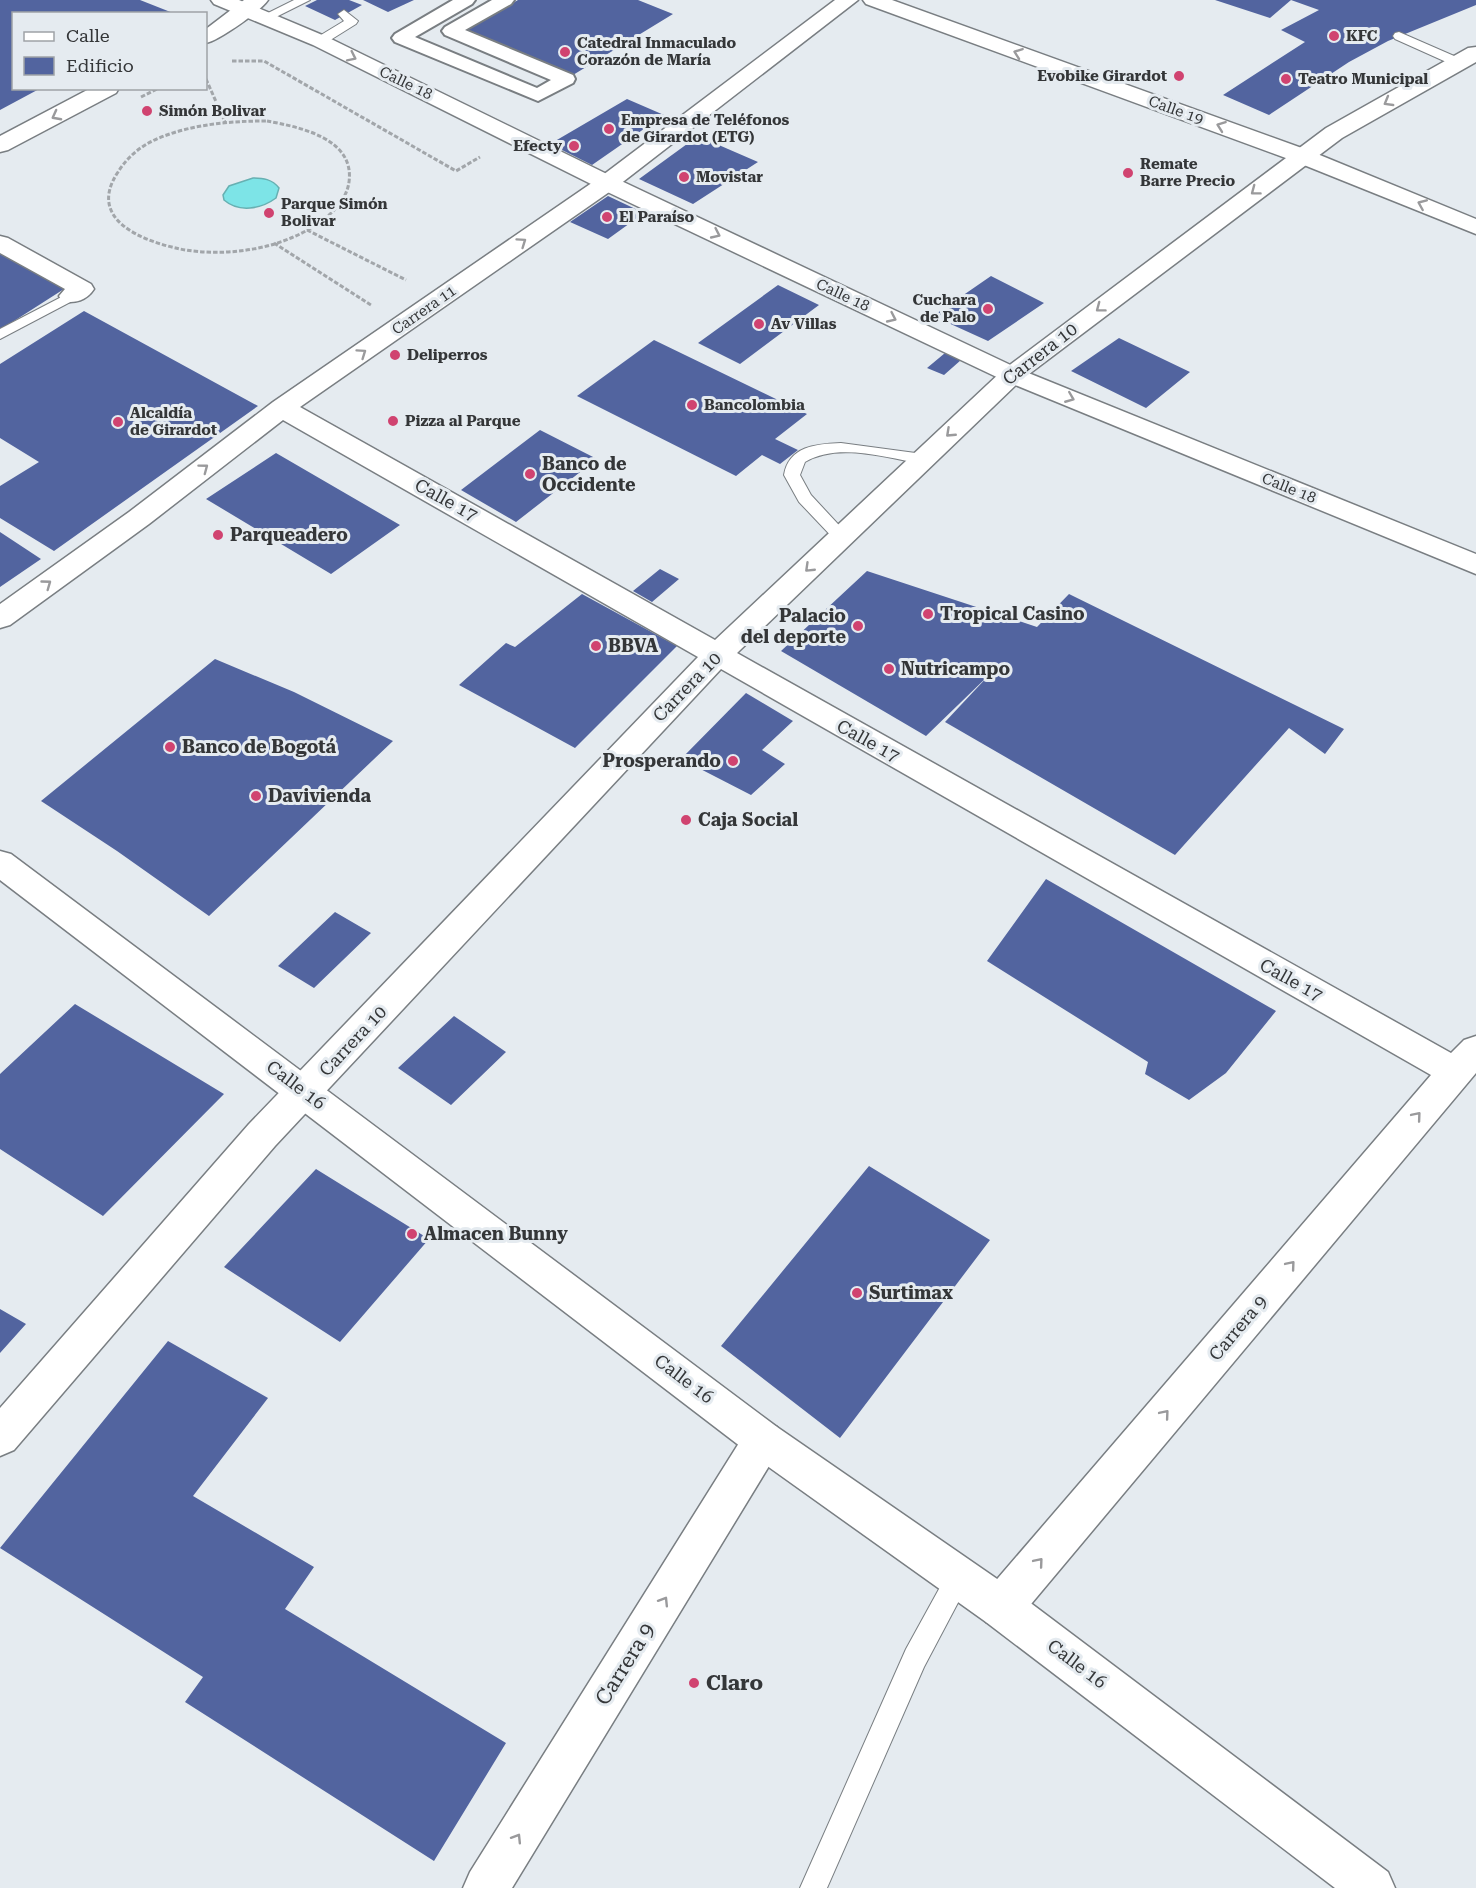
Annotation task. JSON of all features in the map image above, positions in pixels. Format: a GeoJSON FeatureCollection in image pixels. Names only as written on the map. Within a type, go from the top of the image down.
{"type":"FeatureCollection","features":[{"type":"Feature","properties":{"kind":"street"},"geometry":{"type":"LineString","coordinates":[[466,0],[401,38],[538,95],[566,79],[451,31],[505,0]]}},
{"type":"Feature","properties":{"kind":"street","name":"Carrera 11"},"geometry":{"type":"LineString","coordinates":[[0,618],[139,518],[282,408],[607,183],[848,0]]}},
{"type":"Feature","properties":{"kind":"street","name":"Calle 19"},"geometry":{"type":"LineString","coordinates":[[873,0],[1302,156],[1476,227]]}},
{"type":"Feature","properties":{"kind":"street"},"geometry":{"type":"LineString","coordinates":[[207,36],[247,7]]}},
{"type":"Feature","properties":{"kind":"street","name":"Calle 18"},"geometry":{"type":"LineString","coordinates":[[247,7],[607,183],[1012,375],[1476,565]]}},
{"type":"Feature","properties":{"kind":"street","name":"Carrera 10"},"geometry":{"type":"LineString","coordinates":[[0,1437],[262,1135],[717,655],[1012,375],[1334,133],[1466,58]]}},
{"type":"Feature","properties":{"kind":"street"},"geometry":{"type":"LineString","coordinates":[[0,145],[104,90]]}},
{"type":"Feature","properties":{"kind":"street"},"geometry":{"type":"LineString","coordinates":[[0,243],[82,289],[71,296]]}},
{"type":"Feature","properties":{"kind":"street","name":"Calle 17"},"geometry":{"type":"LineString","coordinates":[[282,408],[717,655],[1465,1061]]}},
{"type":"Feature","properties":{"kind":"street","name":"Calle 16"},"geometry":{"type":"LineString","coordinates":[[0,863],[764,1440],[1001,1607],[1372,1888]]}},
{"type":"Feature","properties":{"kind":"street","name":"Carrera 9"},"geometry":{"type":"LineString","coordinates":[[1001,1607],[1465,1061]]}},
{"type":"Feature","properties":{"kind":"street","name":"Carrera 9"},"geometry":{"type":"LineString","coordinates":[[486,1888],[764,1440]]}},
{"type":"Feature","properties":{"kind":"lane"},"geometry":{"type":"LineString","coordinates":[[247,7],[304,0]]}},
{"type":"Feature","properties":{"kind":"lane"},"geometry":{"type":"LineString","coordinates":[[320,41],[352,21],[344,14]]}},
{"type":"Feature","properties":{"kind":"lane"},"geometry":{"type":"LineString","coordinates":[[1399,36],[1466,58]]}},
{"type":"Feature","properties":{"kind":"lane"},"geometry":{"type":"LineString","coordinates":[[0,335],[71,296]]}},
{"type":"Feature","properties":{"kind":"lane"},"geometry":{"type":"LineString","coordinates":[[842,537],[805,498],[792,475],[797,459],[805,453],[829,448],[923,459]]}},
{"type":"Feature","properties":{"kind":"lane"},"geometry":{"type":"LineString","coordinates":[[813,1888],[915,1658],[959,1578]]}},
{"type":"Feature","properties":{"kind":"path"},"geometry":{"type":"LineString","coordinates":[[228,61],[264,61],[456,171],[482,156]]}},
{"type":"Feature","properties":{"kind":"path"},"geometry":{"type":"LineString","coordinates":[[207,81],[225,122]]}},
{"type":"Feature","properties":{"kind":"path"},"geometry":{"type":"LineString","coordinates":[[267,121],[286,124],[320,135],[342,153],[349,163],[351,174],[345,198],[323,220],[307,230],[273,243],[223,252],[174,248],[135,235],[121,225],[112,213],[108,200],[109,187],[115,174],[140,150],[179,132],[225,122],[267,121]]}},
{"type":"Feature","properties":{"kind":"path"},"geometry":{"type":"LineString","coordinates":[[307,230],[372,262]]}},
{"type":"Feature","properties":{"kind":"path"},"geometry":{"type":"LineString","coordinates":[[273,243],[334,282]]}},
{"type":"Feature","properties":{"kind":"water"},"geometry":{"type":"Polygon","coordinates":[[[253,178],[267,180],[276,185],[279,188],[276,198],[264,205],[250,208],[236,207],[224,200],[223,195],[229,186],[253,178]]]}},
{"type":"Feature","properties":{"kind":"building"},"geometry":{"type":"Polygon","coordinates":[[[0,0],[140,0],[170,12],[12,12],[12,90],[37,90],[0,110],[0,0]]]}},
{"type":"Feature","properties":{"kind":"building"},"geometry":{"type":"Polygon","coordinates":[[[317,0],[349,0],[362,5],[335,20],[305,6],[317,0]]]}},
{"type":"Feature","properties":{"kind":"building"},"geometry":{"type":"Polygon","coordinates":[[[363,0],[414,0],[388,12],[363,0]]]}},
{"type":"Feature","properties":{"kind":"building","name":"Catedral Inmaculado Corazón de María"},"geometry":{"type":"Polygon","coordinates":[[[518,0],[638,0],[673,14],[573,75],[466,30],[518,0]]]}},
{"type":"Feature","properties":{"kind":"building"},"geometry":{"type":"Polygon","coordinates":[[[1215,0],[1291,0],[1270,18],[1215,0]]]}},
{"type":"Feature","properties":{"kind":"building"},"geometry":{"type":"Polygon","coordinates":[[[1291,0],[1476,0],[1476,5],[1388,41],[1349,62],[1269,115],[1223,95],[1305,42],[1281,30],[1319,10],[1291,0]]]}},
{"type":"Feature","properties":{"kind":"building","name":"Empresa de Teléfonos de Girardot (ETG)"},"geometry":{"type":"Polygon","coordinates":[[[627,99],[664,115],[592,165],[550,144],[627,99]]]}},
{"type":"Feature","properties":{"kind":"building"},"geometry":{"type":"Polygon","coordinates":[[[698,136],[758,162],[693,204],[639,179],[698,136]]]}},
{"type":"Feature","properties":{"kind":"building","name":"El Paraíso"},"geometry":{"type":"Polygon","coordinates":[[[608,196],[644,213],[608,239],[570,222],[608,196]]]}},
{"type":"Feature","properties":{"kind":"building"},"geometry":{"type":"Polygon","coordinates":[[[0,254],[64,289],[0,330],[0,254]]]}},
{"type":"Feature","properties":{"kind":"building","name":"Cuchara de Palo"},"geometry":{"type":"Polygon","coordinates":[[[991,276],[1044,303],[988,341],[933,316],[991,276]]]}},
{"type":"Feature","properties":{"kind":"building","name":"Av Villas"},"geometry":{"type":"Polygon","coordinates":[[[778,285],[819,305],[740,364],[698,343],[778,285]]]}},
{"type":"Feature","properties":{"kind":"building","name":"Alcaldía de Girardot"},"geometry":{"type":"Polygon","coordinates":[[[84,311],[258,406],[54,551],[0,518],[0,486],[39,462],[0,438],[0,364],[84,311]]]}},
{"type":"Feature","properties":{"kind":"building"},"geometry":{"type":"Polygon","coordinates":[[[1119,338],[1190,372],[1146,408],[1071,371],[1119,338]]]}},
{"type":"Feature","properties":{"kind":"building","name":"Bancolombia"},"geometry":{"type":"Polygon","coordinates":[[[654,340],[807,414],[775,439],[798,450],[780,464],[762,455],[736,476],[577,396],[654,340]]]}},
{"type":"Feature","properties":{"kind":"building"},"geometry":{"type":"Polygon","coordinates":[[[945,353],[961,360],[944,375],[927,368],[945,353]]]}},
{"type":"Feature","properties":{"kind":"building","name":"Banco de Occidente"},"geometry":{"type":"Polygon","coordinates":[[[540,430],[597,459],[516,522],[461,490],[540,430]]]}},
{"type":"Feature","properties":{"kind":"building"},"geometry":{"type":"Polygon","coordinates":[[[276,453],[400,525],[331,574],[206,499],[276,453]]]}},
{"type":"Feature","properties":{"kind":"building"},"geometry":{"type":"Polygon","coordinates":[[[0,532],[41,559],[0,587],[0,532]]]}},
{"type":"Feature","properties":{"kind":"building"},"geometry":{"type":"Polygon","coordinates":[[[660,569],[679,579],[652,602],[633,591],[660,569]]]}},
{"type":"Feature","properties":{"kind":"building"},"geometry":{"type":"Polygon","coordinates":[[[867,571],[1037,627],[1069,594],[1344,729],[1325,754],[1289,728],[1175,855],[945,722],[990,674],[926,736],[781,651],[867,571]]]}},
{"type":"Feature","properties":{"kind":"building"},"geometry":{"type":"Polygon","coordinates":[[[582,594],[677,646],[575,748],[459,685],[506,643],[515,647],[582,594]]]}},
{"type":"Feature","properties":{"kind":"building"},"geometry":{"type":"Polygon","coordinates":[[[215,659],[294,692],[393,741],[209,916],[41,801],[215,659]]]}},
{"type":"Feature","properties":{"kind":"building","name":"Prosperando"},"geometry":{"type":"Polygon","coordinates":[[[746,693],[793,721],[762,750],[785,764],[751,795],[681,759],[746,693]]]}},
{"type":"Feature","properties":{"kind":"building"},"geometry":{"type":"Polygon","coordinates":[[[1046,879],[1276,1011],[1226,1073],[1189,1100],[1145,1074],[1148,1062],[987,961],[1046,879]]]}},
{"type":"Feature","properties":{"kind":"building"},"geometry":{"type":"Polygon","coordinates":[[[335,912],[371,933],[314,988],[278,966],[335,912]]]}},
{"type":"Feature","properties":{"kind":"building"},"geometry":{"type":"Polygon","coordinates":[[[75,1004],[224,1094],[103,1216],[0,1149],[0,1074],[75,1004]]]}},
{"type":"Feature","properties":{"kind":"building"},"geometry":{"type":"Polygon","coordinates":[[[454,1016],[506,1052],[451,1105],[398,1068],[454,1016]]]}},
{"type":"Feature","properties":{"kind":"building","name":"Surtimax"},"geometry":{"type":"Polygon","coordinates":[[[869,1166],[990,1240],[840,1438],[721,1346],[869,1166]]]}},
{"type":"Feature","properties":{"kind":"building"},"geometry":{"type":"Polygon","coordinates":[[[316,1169],[429,1239],[340,1342],[224,1267],[316,1169]]]}},
{"type":"Feature","properties":{"kind":"building"},"geometry":{"type":"Polygon","coordinates":[[[0,1309],[26,1324],[0,1353],[0,1309]]]}},
{"type":"Feature","properties":{"kind":"building"},"geometry":{"type":"Polygon","coordinates":[[[168,1341],[268,1398],[193,1496],[314,1567],[285,1609],[506,1743],[434,1861],[185,1702],[203,1677],[0,1548],[168,1341]]]}},
{"type":"Feature","properties":{"kind":"place","name":"KFC"},"geometry":{"type":"Point","coordinates":[1334,36]}},
{"type":"Feature","properties":{"kind":"place","name":"Catedral Inmaculado Corazón de María"},"geometry":{"type":"Point","coordinates":[565,52]}},
{"type":"Feature","properties":{"kind":"place","name":"Evobike Girardot"},"geometry":{"type":"Point","coordinates":[1179,76]}},
{"type":"Feature","properties":{"kind":"place","name":"Teatro Municipal"},"geometry":{"type":"Point","coordinates":[1286,79]}},
{"type":"Feature","properties":{"kind":"place","name":"Simón Bolivar"},"geometry":{"type":"Point","coordinates":[147,111]}},
{"type":"Feature","properties":{"kind":"place","name":"Empresa de Teléfonos de Girardot (ETG)"},"geometry":{"type":"Point","coordinates":[609,129]}},
{"type":"Feature","properties":{"kind":"place","name":"Efecty"},"geometry":{"type":"Point","coordinates":[574,146]}},
{"type":"Feature","properties":{"kind":"place","name":"Remate Barre Precio"},"geometry":{"type":"Point","coordinates":[1128,173]}},
{"type":"Feature","properties":{"kind":"place","name":"Movistar"},"geometry":{"type":"Point","coordinates":[684,177]}},
{"type":"Feature","properties":{"kind":"place","name":"Parque Simón Bolivar"},"geometry":{"type":"Point","coordinates":[269,213]}},
{"type":"Feature","properties":{"kind":"place","name":"El Paraíso"},"geometry":{"type":"Point","coordinates":[607,217]}},
{"type":"Feature","properties":{"kind":"place","name":"Cuchara de Palo"},"geometry":{"type":"Point","coordinates":[988,309]}},
{"type":"Feature","properties":{"kind":"place","name":"Av Villas"},"geometry":{"type":"Point","coordinates":[759,324]}},
{"type":"Feature","properties":{"kind":"place","name":"Deliperros"},"geometry":{"type":"Point","coordinates":[395,355]}},
{"type":"Feature","properties":{"kind":"place","name":"Bancolombia"},"geometry":{"type":"Point","coordinates":[692,405]}},
{"type":"Feature","properties":{"kind":"place","name":"Pizza al Parque"},"geometry":{"type":"Point","coordinates":[393,421]}},
{"type":"Feature","properties":{"kind":"place","name":"Alcaldía de Girardot"},"geometry":{"type":"Point","coordinates":[118,422]}},
{"type":"Feature","properties":{"kind":"place","name":"Banco de Occidente"},"geometry":{"type":"Point","coordinates":[530,474]}},
{"type":"Feature","properties":{"kind":"place","name":"Parqueadero"},"geometry":{"type":"Point","coordinates":[218,535]}},
{"type":"Feature","properties":{"kind":"place","name":"Tropical Casino"},"geometry":{"type":"Point","coordinates":[928,614]}},
{"type":"Feature","properties":{"kind":"place","name":"Palacio del deporte"},"geometry":{"type":"Point","coordinates":[858,626]}},
{"type":"Feature","properties":{"kind":"place","name":"BBVA"},"geometry":{"type":"Point","coordinates":[596,646]}},
{"type":"Feature","properties":{"kind":"place","name":"Nutricampo"},"geometry":{"type":"Point","coordinates":[889,669]}},
{"type":"Feature","properties":{"kind":"place","name":"Banco de Bogotá"},"geometry":{"type":"Point","coordinates":[170,747]}},
{"type":"Feature","properties":{"kind":"place","name":"Prosperando"},"geometry":{"type":"Point","coordinates":[733,761]}},
{"type":"Feature","properties":{"kind":"place","name":"Davivienda"},"geometry":{"type":"Point","coordinates":[256,796]}},
{"type":"Feature","properties":{"kind":"place","name":"Caja Social"},"geometry":{"type":"Point","coordinates":[686,820]}},
{"type":"Feature","properties":{"kind":"place","name":"Almacen Bunny"},"geometry":{"type":"Point","coordinates":[412,1234]}},
{"type":"Feature","properties":{"kind":"place","name":"Surtimax"},"geometry":{"type":"Point","coordinates":[857,1293]}},
{"type":"Feature","properties":{"kind":"place","name":"Claro"},"geometry":{"type":"Point","coordinates":[694,1683]}}]}
